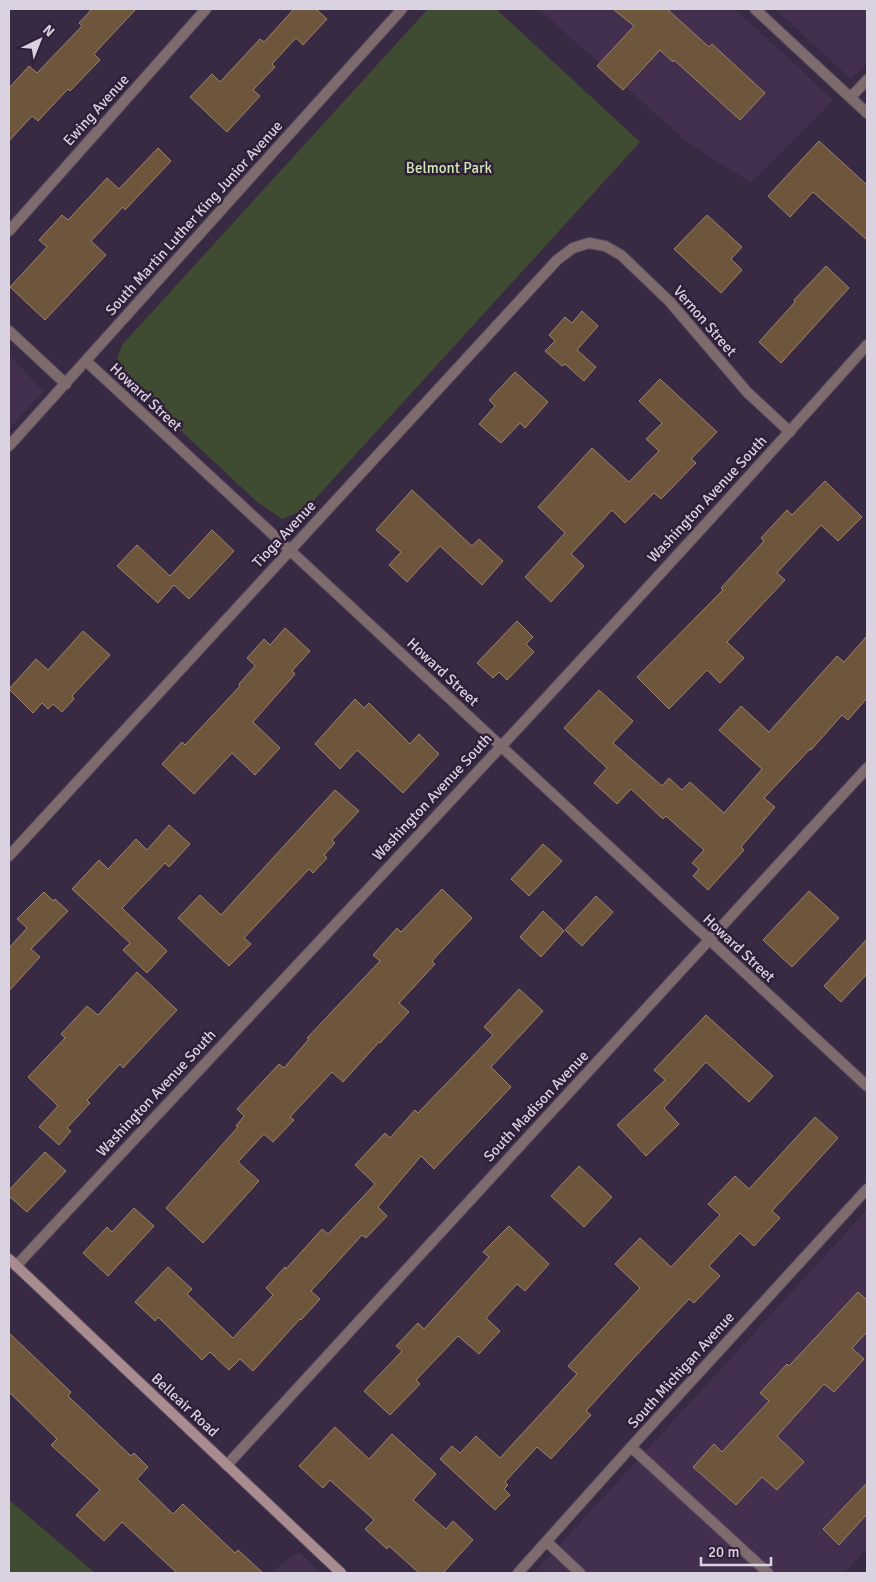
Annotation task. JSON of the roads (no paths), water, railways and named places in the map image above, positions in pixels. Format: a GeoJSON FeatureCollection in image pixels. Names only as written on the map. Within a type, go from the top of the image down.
{"type":"FeatureCollection","features":[{"type":"Feature","properties":{"kind":"main road","name":"Belleair Road"},"geometry":{"type":"LineString","coordinates":[[12,1262],[341,1573]]}},
{"type":"Feature","properties":{"kind":"street","name":"Ewing Avenue"},"geometry":{"type":"LineString","coordinates":[[9,231],[206,9]]}},
{"type":"Feature","properties":{"kind":"street","name":"South Martin Luther King Junior Avenue"},"geometry":{"type":"LineString","coordinates":[[9,446],[402,9]]}},
{"type":"Feature","properties":{"kind":"street"},"geometry":{"type":"LineString","coordinates":[[755,9],[867,113]]}},
{"type":"Feature","properties":{"kind":"street"},"geometry":{"type":"LineString","coordinates":[[851,98],[867,80]]}},
{"type":"Feature","properties":{"kind":"street","name":"Vernon Street"},"geometry":{"type":"LineString","coordinates":[[589,243],[605,246],[621,255],[670,302],[747,392],[790,432]]}},
{"type":"Feature","properties":{"kind":"street","name":"Tioga Avenue"},"geometry":{"type":"LineString","coordinates":[[9,856],[557,260],[573,248],[589,243]]}},
{"type":"Feature","properties":{"kind":"street"},"geometry":{"type":"LineString","coordinates":[[9,331],[66,384]]}},
{"type":"Feature","properties":{"kind":"street","name":"Washington Avenue South"},"geometry":{"type":"LineString","coordinates":[[12,1262],[500,746],[867,346]]}},
{"type":"Feature","properties":{"kind":"street","name":"Howard Street"},"geometry":{"type":"LineString","coordinates":[[86,361],[867,1086]]}},
{"type":"Feature","properties":{"kind":"street","name":"South Madison Avenue"},"geometry":{"type":"LineString","coordinates":[[227,1465],[867,768]]}},
{"type":"Feature","properties":{"kind":"street","name":"South Michigan Avenue"},"geometry":{"type":"LineString","coordinates":[[518,1573],[867,1189]]}},
{"type":"Feature","properties":{"kind":"street"},"geometry":{"type":"LineString","coordinates":[[631,1447],[768,1573]]}},
{"type":"Feature","properties":{"kind":"street"},"geometry":{"type":"LineString","coordinates":[[546,1542],[580,1573]]}},
{"type":"Feature","properties":{"kind":"park label","name":"Belmont Park"},"geometry":{"type":"Point","coordinates":[449,168]}}]}
